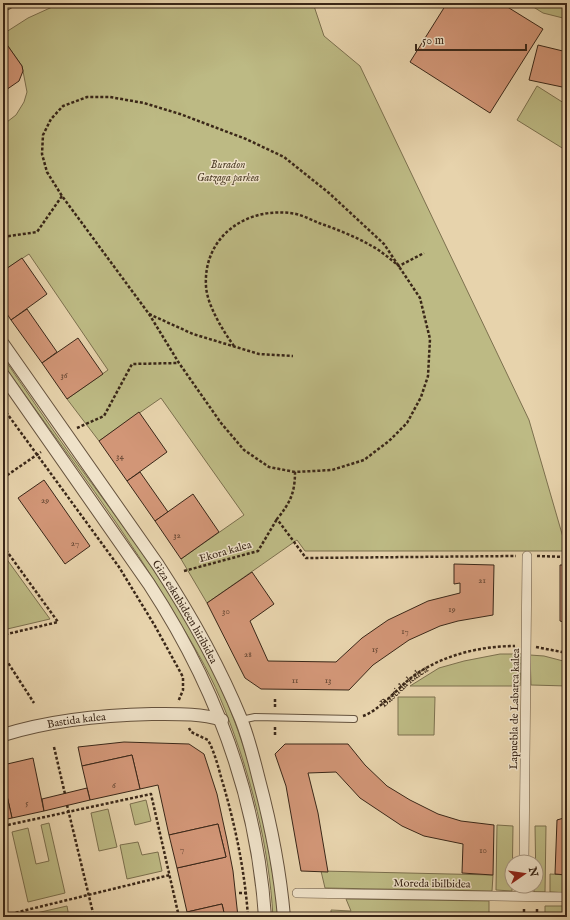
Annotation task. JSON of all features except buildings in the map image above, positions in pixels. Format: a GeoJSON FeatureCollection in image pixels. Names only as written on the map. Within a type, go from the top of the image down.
{"type":"FeatureCollection","features":[{"type":"Feature","properties":{"kind":"street"},"geometry":{"type":"LineString","coordinates":[[3,5],[7,3]]}},
{"type":"Feature","properties":{"kind":"street","name":"Giza eskubideen hiribidea"},"geometry":{"type":"LineString","coordinates":[[3,344],[182,602],[220,672],[241,720],[252,753],[273,839],[284,917]]}},
{"type":"Feature","properties":{"kind":"street","name":"Giza eskubideen hiribidea"},"geometry":{"type":"LineString","coordinates":[[3,375],[167,612],[201,675],[222,720],[243,788],[251,821],[264,893],[265,917]]}},
{"type":"Feature","properties":{"kind":"street","name":"Lapuebla de Labarca kalea"},"geometry":{"type":"LineString","coordinates":[[524,854],[527,556]]}},
{"type":"Feature","properties":{"kind":"street","name":"Bastida kalea"},"geometry":{"type":"LineString","coordinates":[[3,735],[62,721],[109,715],[181,714],[208,716],[222,720]]}},
{"type":"Feature","properties":{"kind":"street","name":"Moreda ibilbidea"},"geometry":{"type":"LineString","coordinates":[[298,893],[567,897]]}},
{"type":"Feature","properties":{"kind":"lane"},"geometry":{"type":"LineString","coordinates":[[241,720],[255,717],[354,719]]}},
{"type":"Feature","properties":{"kind":"path"},"geometry":{"type":"LineString","coordinates":[[87,97],[110,97],[144,103],[202,122],[246,139],[284,157],[329,193],[379,240],[399,266],[420,298],[430,339],[428,376],[421,397],[407,423],[389,441],[364,460],[332,470],[295,472],[269,467],[244,450],[221,423],[179,363],[149,314],[62,196],[47,172],[42,154],[43,135],[51,118],[63,106],[87,97]]}},
{"type":"Feature","properties":{"kind":"path"},"geometry":{"type":"LineString","coordinates":[[3,237],[37,232],[62,196]]}},
{"type":"Feature","properties":{"kind":"path"},"geometry":{"type":"LineString","coordinates":[[234,346],[219,325],[206,287],[206,268],[215,246],[227,231],[245,219],[265,213],[296,214],[371,245],[399,266]]}},
{"type":"Feature","properties":{"kind":"path"},"geometry":{"type":"LineString","coordinates":[[399,266],[424,253]]}},
{"type":"Feature","properties":{"kind":"path"},"geometry":{"type":"LineString","coordinates":[[149,314],[193,334],[259,354],[293,356]]}},
{"type":"Feature","properties":{"kind":"path"},"geometry":{"type":"LineString","coordinates":[[78,427],[104,416],[132,364],[179,363]]}},
{"type":"Feature","properties":{"kind":"path"},"geometry":{"type":"LineString","coordinates":[[3,408],[119,567],[155,626],[183,677],[183,690],[177,704],[191,732],[208,740],[216,760],[231,811],[243,872],[248,917]]}},
{"type":"Feature","properties":{"kind":"path"},"geometry":{"type":"LineString","coordinates":[[3,478],[36,455]]}},
{"type":"Feature","properties":{"kind":"path","name":"Ekora kalea"},"geometry":{"type":"LineString","coordinates":[[184,571],[258,551],[277,519],[289,504],[295,485],[295,472]]}},
{"type":"Feature","properties":{"kind":"path"},"geometry":{"type":"LineString","coordinates":[[277,519],[306,558],[567,557]]}},
{"type":"Feature","properties":{"kind":"path"},"geometry":{"type":"LineString","coordinates":[[3,546],[58,622],[3,635]]}},
{"type":"Feature","properties":{"kind":"path","name":"Bastida kalea"},"geometry":{"type":"LineString","coordinates":[[354,719],[365,716],[415,674],[438,662],[470,652],[497,646],[545,648],[567,654]]}},
{"type":"Feature","properties":{"kind":"path"},"geometry":{"type":"LineString","coordinates":[[3,655],[34,703]]}},
{"type":"Feature","properties":{"kind":"path"},"geometry":{"type":"LineString","coordinates":[[54,747],[65,794]]}},
{"type":"Feature","properties":{"kind":"path"},"geometry":{"type":"LineString","coordinates":[[3,826],[151,794],[179,917]]}},
{"type":"Feature","properties":{"kind":"path"},"geometry":{"type":"LineString","coordinates":[[67,805],[94,917]]}},
{"type":"Feature","properties":{"kind":"path"},"geometry":{"type":"LineString","coordinates":[[3,904],[6,916],[170,875]]}},
{"type":"Feature","properties":{"kind":"green space","name":"Buradon Gatzaga parkea"},"geometry":{"type":"Polygon","coordinates":[[[61,3],[313,3],[324,36],[360,66],[529,420],[567,551],[305,551],[297,540],[207,603],[181,559],[244,515],[161,398],[99,441],[67,399],[108,370],[29,254],[3,271],[3,125],[16,115],[24,102],[27,92],[22,66],[3,39],[3,34],[28,18],[61,3]]]}},
{"type":"Feature","properties":{"kind":"green space"},"geometry":{"type":"Polygon","coordinates":[[[527,3],[567,3],[567,19],[543,13],[527,3]]]}},
{"type":"Feature","properties":{"kind":"green space"},"geometry":{"type":"Polygon","coordinates":[[[537,86],[567,105],[567,151],[517,120],[537,86]]]}},
{"type":"Feature","properties":{"kind":"green space"},"geometry":{"type":"Polygon","coordinates":[[[3,357],[61,442],[136,545],[178,607],[214,673],[239,733],[261,810],[279,917],[273,917],[271,890],[263,838],[251,786],[234,735],[210,676],[199,655],[139,557],[3,364],[3,357]]]}},
{"type":"Feature","properties":{"kind":"green space"},"geometry":{"type":"Polygon","coordinates":[[[3,554],[50,619],[3,630],[3,554]]]}},
{"type":"Feature","properties":{"kind":"green space"},"geometry":{"type":"Polygon","coordinates":[[[500,654],[521,654],[520,686],[410,686],[439,668],[464,661],[500,654]]]}},
{"type":"Feature","properties":{"kind":"green space"},"geometry":{"type":"Polygon","coordinates":[[[530,655],[544,656],[567,662],[567,686],[531,685],[530,655]]]}},
{"type":"Feature","properties":{"kind":"green space"},"geometry":{"type":"Polygon","coordinates":[[[398,697],[435,697],[434,735],[398,735],[398,697]]]}},
{"type":"Feature","properties":{"kind":"green space"},"geometry":{"type":"Polygon","coordinates":[[[146,800],[151,821],[135,825],[130,804],[146,800]]]}},
{"type":"Feature","properties":{"kind":"green space"},"geometry":{"type":"Polygon","coordinates":[[[108,809],[117,847],[99,851],[91,813],[108,809]]]}},
{"type":"Feature","properties":{"kind":"green space"},"geometry":{"type":"Polygon","coordinates":[[[49,823],[65,893],[28,902],[12,832],[28,828],[36,864],[49,861],[41,825],[49,823]]]}},
{"type":"Feature","properties":{"kind":"green space"},"geometry":{"type":"Polygon","coordinates":[[[497,825],[513,826],[513,854],[504,854],[504,890],[496,890],[497,825]]]}},
{"type":"Feature","properties":{"kind":"green space"},"geometry":{"type":"Polygon","coordinates":[[[535,826],[546,826],[545,892],[544,854],[535,854],[535,826]]]}},
{"type":"Feature","properties":{"kind":"green space"},"geometry":{"type":"Polygon","coordinates":[[[138,842],[142,855],[158,852],[162,871],[127,879],[120,845],[138,842]]]}},
{"type":"Feature","properties":{"kind":"green space"},"geometry":{"type":"Polygon","coordinates":[[[321,871],[493,875],[492,891],[325,888],[321,871]]]}},
{"type":"Feature","properties":{"kind":"green space"},"geometry":{"type":"Polygon","coordinates":[[[550,874],[567,875],[567,893],[550,892],[550,874]]]}},
{"type":"Feature","properties":{"kind":"green space"},"geometry":{"type":"Polygon","coordinates":[[[346,899],[489,901],[489,917],[331,916],[331,910],[351,911],[346,899]]]}},
{"type":"Feature","properties":{"kind":"green space"},"geometry":{"type":"Polygon","coordinates":[[[566,901],[567,917],[545,917],[545,906],[566,906],[566,901]]]}},
{"type":"Feature","properties":{"kind":"green space"},"geometry":{"type":"Polygon","coordinates":[[[67,906],[69,917],[19,917],[67,906]]]}}]}
